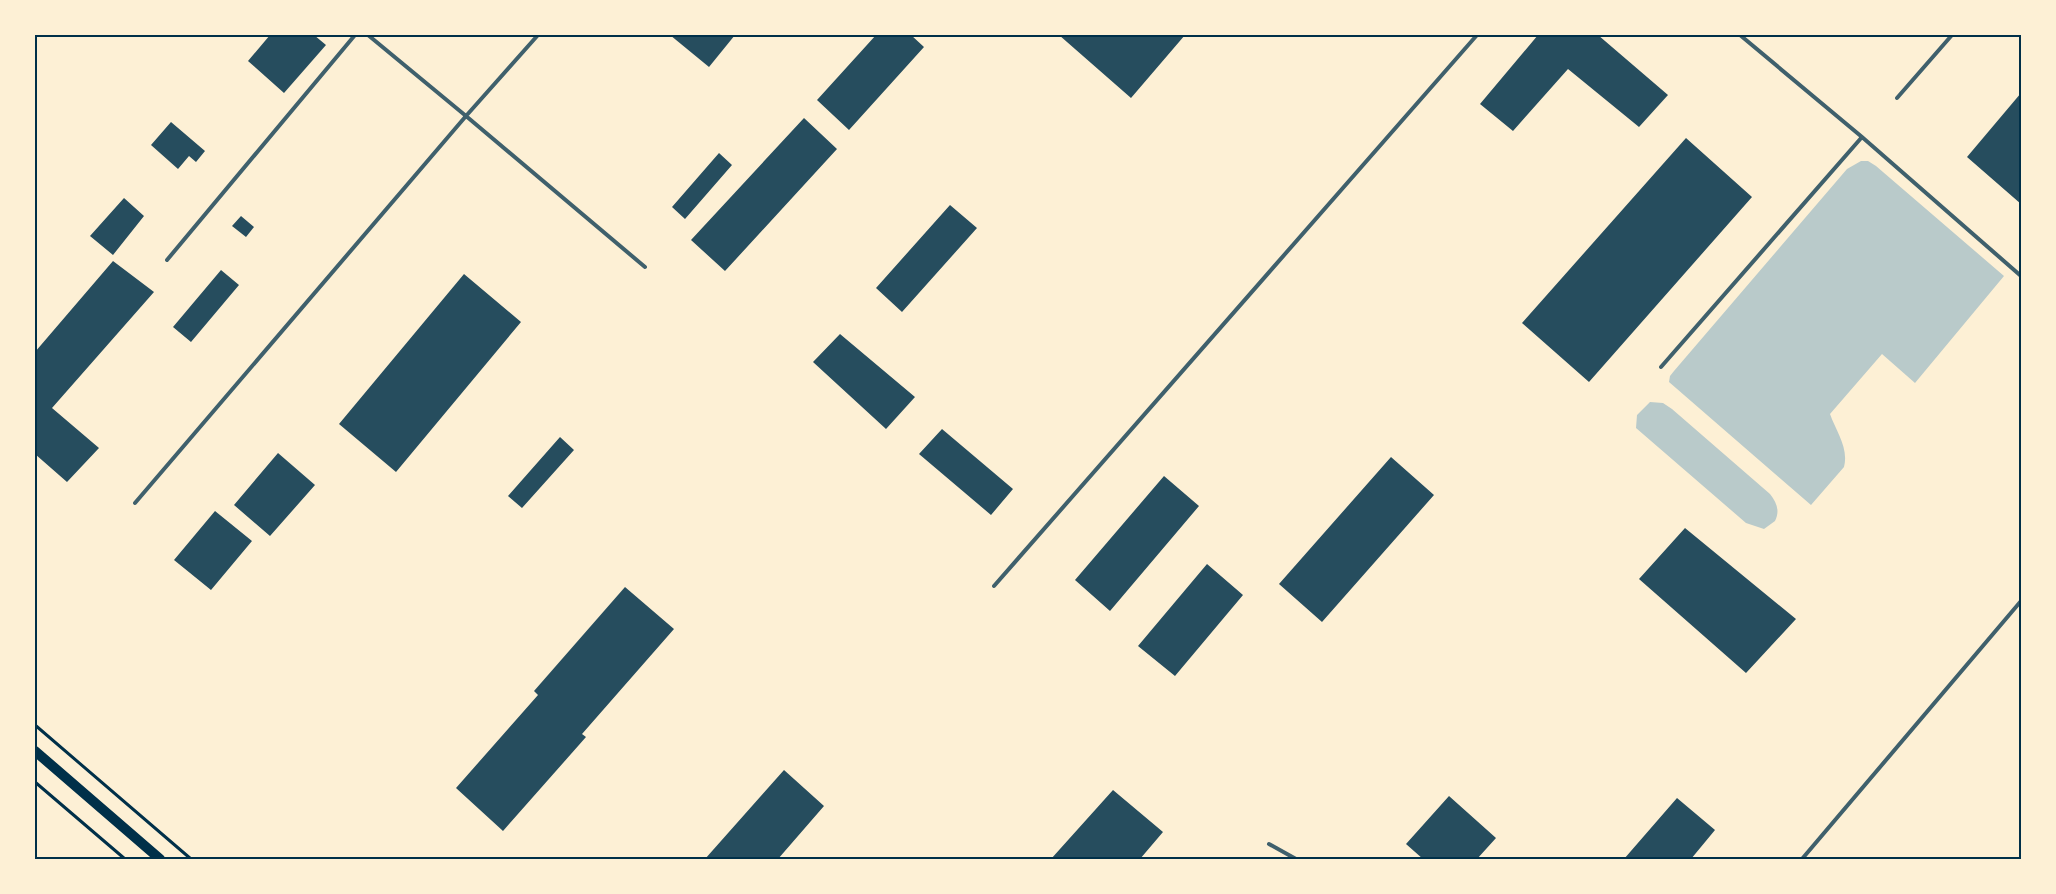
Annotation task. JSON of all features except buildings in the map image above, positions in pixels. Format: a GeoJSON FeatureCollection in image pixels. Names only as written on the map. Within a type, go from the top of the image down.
{"type":"FeatureCollection","features":[{"type":"Feature","properties":{"kind":"main road"},"geometry":{"type":"LineString","coordinates":[[35,751],[160,859]]}},
{"type":"Feature","properties":{"kind":"lane"},"geometry":{"type":"LineString","coordinates":[[167,260],[355,35]]}},
{"type":"Feature","properties":{"kind":"lane"},"geometry":{"type":"LineString","coordinates":[[368,35],[645,267]]}},
{"type":"Feature","properties":{"kind":"lane"},"geometry":{"type":"LineString","coordinates":[[135,502],[466,116],[538,35]]}},
{"type":"Feature","properties":{"kind":"lane"},"geometry":{"type":"LineString","coordinates":[[994,586],[1477,35]]}},
{"type":"Feature","properties":{"kind":"lane"},"geometry":{"type":"LineString","coordinates":[[1740,35],[1862,137],[2021,276]]}},
{"type":"Feature","properties":{"kind":"lane"},"geometry":{"type":"LineString","coordinates":[[1897,98],[1952,35]]}},
{"type":"Feature","properties":{"kind":"lane"},"geometry":{"type":"LineString","coordinates":[[1661,367],[1862,137]]}},
{"type":"Feature","properties":{"kind":"lane"},"geometry":{"type":"LineString","coordinates":[[1802,859],[2021,601]]}},
{"type":"Feature","properties":{"kind":"lane"},"geometry":{"type":"LineString","coordinates":[[1269,844],[1296,859]]}},
{"type":"Feature","properties":{"kind":"path"},"geometry":{"type":"LineString","coordinates":[[35,725],[191,859]]}},
{"type":"Feature","properties":{"kind":"path"},"geometry":{"type":"LineString","coordinates":[[35,782],[125,859]]}},
{"type":"Feature","properties":{"kind":"shaded area"},"geometry":{"type":"Polygon","coordinates":[[[1861,161],[1868,161],[1876,166],[2004,276],[1915,383],[1882,354],[1830,414],[1845,453],[1844,467],[1811,505],[1669,382],[1670,376],[1674,371],[1847,169],[1861,161]]]}},
{"type":"Feature","properties":{"kind":"shaded area"},"geometry":{"type":"Polygon","coordinates":[[[1650,402],[1663,403],[1672,409],[1770,494],[1777,507],[1775,521],[1764,529],[1746,523],[1636,428],[1637,415],[1650,402]]]}}]}
